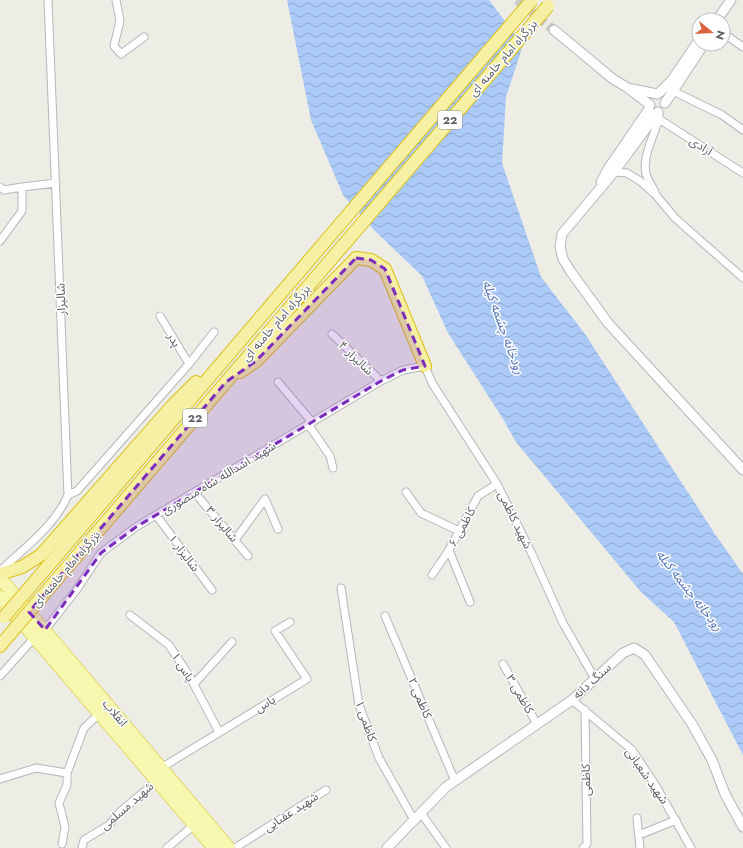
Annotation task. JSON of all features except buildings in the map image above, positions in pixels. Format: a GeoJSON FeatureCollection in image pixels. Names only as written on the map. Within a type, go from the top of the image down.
{"type":"FeatureCollection","features":[{"type":"Feature","properties":{"kind":"highway","name":"بزرگراه امام خامنه ای"},"geometry":{"type":"LineString","coordinates":[[2,620],[532,0]]}},
{"type":"Feature","properties":{"kind":"highway","name":"بزرگراه امام خامنه ای"},"geometry":{"type":"LineString","coordinates":[[0,646],[550,3]]}},
{"type":"Feature","properties":{"kind":"highway"},"geometry":{"type":"LineString","coordinates":[[226,382],[256,361],[356,258],[371,260],[385,268],[425,366]]}},
{"type":"Feature","properties":{"kind":"highway"},"geometry":{"type":"LineString","coordinates":[[0,572],[22,567],[41,555],[172,406],[263,315]]}},
{"type":"Feature","properties":{"kind":"main road","name":"انقلاب"},"geometry":{"type":"LineString","coordinates":[[0,578],[99,714],[214,848]]}},
{"type":"Feature","properties":{"kind":"main road","name":"انقلاب"},"geometry":{"type":"LineString","coordinates":[[0,596],[40,634],[161,768],[229,848]]}},
{"type":"Feature","properties":{"kind":"street","name":"شالیزار"},"geometry":{"type":"LineString","coordinates":[[48,0],[68,495]]}},
{"type":"Feature","properties":{"kind":"street"},"geometry":{"type":"LineString","coordinates":[[116,0],[120,21],[114,46],[120,54],[144,37]]}},
{"type":"Feature","properties":{"kind":"street"},"geometry":{"type":"LineString","coordinates":[[724,12],[732,0]]}},
{"type":"Feature","properties":{"kind":"street"},"geometry":{"type":"LineString","coordinates":[[554,30],[612,79],[628,88],[655,111]]}},
{"type":"Feature","properties":{"kind":"street"},"geometry":{"type":"LineString","coordinates":[[731,39],[743,47]]}},
{"type":"Feature","properties":{"kind":"street"},"geometry":{"type":"LineString","coordinates":[[691,52],[672,80],[658,93],[645,164],[646,174],[656,194],[675,218],[743,278]]}},
{"type":"Feature","properties":{"kind":"street"},"geometry":{"type":"LineString","coordinates":[[593,196],[608,169],[655,111],[665,103],[699,52]]}},
{"type":"Feature","properties":{"kind":"street"},"geometry":{"type":"LineString","coordinates":[[628,88],[658,93],[664,92],[666,94],[665,103]]}},
{"type":"Feature","properties":{"kind":"street"},"geometry":{"type":"LineString","coordinates":[[673,91],[722,115],[743,130]]}},
{"type":"Feature","properties":{"kind":"street"},"geometry":{"type":"LineString","coordinates":[[655,111],[614,172],[562,234],[560,247],[563,259],[571,272],[608,323],[743,470]]}},
{"type":"Feature","properties":{"kind":"street","name":"آزادی"},"geometry":{"type":"LineString","coordinates":[[655,111],[743,173]]}},
{"type":"Feature","properties":{"kind":"street"},"geometry":{"type":"LineString","coordinates":[[614,172],[626,173],[640,181],[656,194]]}},
{"type":"Feature","properties":{"kind":"street"},"geometry":{"type":"LineString","coordinates":[[0,187],[4,190],[56,183]]}},
{"type":"Feature","properties":{"kind":"street"},"geometry":{"type":"LineString","coordinates":[[0,241],[22,211],[22,187]]}},
{"type":"Feature","properties":{"kind":"street","name":"پدر"},"geometry":{"type":"LineString","coordinates":[[160,316],[188,364]]}},
{"type":"Feature","properties":{"kind":"street"},"geometry":{"type":"LineString","coordinates":[[0,572],[50,524],[64,504],[68,495],[77,491],[214,332]]}},
{"type":"Feature","properties":{"kind":"street","name":"شالیزار ۴"},"geometry":{"type":"LineString","coordinates":[[332,334],[381,381]]}},
{"type":"Feature","properties":{"kind":"street","name":"شهید اسدالله شاه منصوری"},"geometry":{"type":"LineString","coordinates":[[0,676],[40,634],[77,589],[101,553],[136,527],[381,381],[403,370],[425,366]]}},
{"type":"Feature","properties":{"kind":"street","name":"شهید کاظمی"},"geometry":{"type":"LineString","coordinates":[[425,366],[432,383],[497,484],[532,554],[563,623],[595,679]]}},
{"type":"Feature","properties":{"kind":"street"},"geometry":{"type":"LineString","coordinates":[[278,382],[310,423],[330,456],[333,468]]}},
{"type":"Feature","properties":{"kind":"street","name":"کاظمی ۶"},"geometry":{"type":"LineString","coordinates":[[432,575],[449,550],[478,496],[497,484]]}},
{"type":"Feature","properties":{"kind":"street"},"geometry":{"type":"LineString","coordinates":[[406,492],[421,513],[459,531]]}},
{"type":"Feature","properties":{"kind":"street","name":"شالیزار ۳"},"geometry":{"type":"LineString","coordinates":[[195,493],[248,556]]}},
{"type":"Feature","properties":{"kind":"street"},"geometry":{"type":"LineString","coordinates":[[235,540],[265,499],[278,529]]}},
{"type":"Feature","properties":{"kind":"street","name":"شالیزار ۱"},"geometry":{"type":"LineString","coordinates":[[156,515],[212,590]]}},
{"type":"Feature","properties":{"kind":"street"},"geometry":{"type":"LineString","coordinates":[[449,550],[470,602]]}},
{"type":"Feature","properties":{"kind":"street","name":"کاظمی ۱"},"geometry":{"type":"LineString","coordinates":[[340,588],[359,705],[379,758],[414,820]]}},
{"type":"Feature","properties":{"kind":"street","name":"یاس ۱"},"geometry":{"type":"LineString","coordinates":[[130,615],[169,645],[194,684],[219,732]]}},
{"type":"Feature","properties":{"kind":"street","name":"کاظمی ۲"},"geometry":{"type":"LineString","coordinates":[[385,616],[455,781]]}},
{"type":"Feature","properties":{"kind":"street","name":"یاس"},"geometry":{"type":"LineString","coordinates":[[161,768],[306,679],[275,631],[290,622]]}},
{"type":"Feature","properties":{"kind":"street"},"geometry":{"type":"LineString","coordinates":[[194,684],[232,642]]}},
{"type":"Feature","properties":{"kind":"street","name":"سنگ دانه"},"geometry":{"type":"LineString","coordinates":[[387,848],[446,787],[572,700],[623,653],[634,648],[645,655],[692,724],[712,760],[725,794],[743,827]]}},
{"type":"Feature","properties":{"kind":"street","name":"کاظمی ۳"},"geometry":{"type":"LineString","coordinates":[[503,664],[537,724]]}},
{"type":"Feature","properties":{"kind":"street","name":"شهید شعبانی"},"geometry":{"type":"LineString","coordinates":[[572,700],[632,750],[656,786],[691,848]]}},
{"type":"Feature","properties":{"kind":"street","name":"کاظمی"},"geometry":{"type":"LineString","coordinates":[[583,848],[586,844],[584,710]]}},
{"type":"Feature","properties":{"kind":"street"},"geometry":{"type":"LineString","coordinates":[[62,844],[65,827],[59,803],[67,785],[67,773],[84,728],[99,714]]}},
{"type":"Feature","properties":{"kind":"street"},"geometry":{"type":"LineString","coordinates":[[0,779],[36,768],[67,773]]}},
{"type":"Feature","properties":{"kind":"street","name":"شهید مسلمی"},"geometry":{"type":"LineString","coordinates":[[82,848],[84,840],[109,825],[120,812],[157,781]]}},
{"type":"Feature","properties":{"kind":"street","name":"شهید عقبایی"},"geometry":{"type":"LineString","coordinates":[[235,848],[326,790]]}},
{"type":"Feature","properties":{"kind":"street"},"geometry":{"type":"LineString","coordinates":[[421,813],[446,848]]}},
{"type":"Feature","properties":{"kind":"street"},"geometry":{"type":"LineString","coordinates":[[637,818],[640,848]]}},
{"type":"Feature","properties":{"kind":"street"},"geometry":{"type":"LineString","coordinates":[[639,835],[676,820]]}},
{"type":"Feature","properties":{"kind":"street"},"geometry":{"type":"LineString","coordinates":[[167,848],[194,825]]}},
{"type":"Feature","properties":{"kind":"highlighted area"},"geometry":{"type":"Polygon","coordinates":[[[356,258],[371,260],[385,269],[425,366],[403,370],[381,381],[136,527],[101,553],[45,630],[29,612],[226,382],[256,361],[356,258]]]}},
{"type":"Feature","properties":{"kind":"water","name":"رودخانه چشمه کیله"},"geometry":{"type":"Polygon","coordinates":[[[287,0],[489,0],[523,45],[506,97],[502,163],[541,277],[585,334],[715,534],[743,574],[743,755],[674,622],[641,592],[516,442],[448,333],[422,276],[374,230],[343,195],[311,120],[287,0]]]}},
{"type":"Feature","properties":{"kind":"tunnel"},"geometry":{"type":"LineString","coordinates":[[517,0],[554,30]]}}]}
